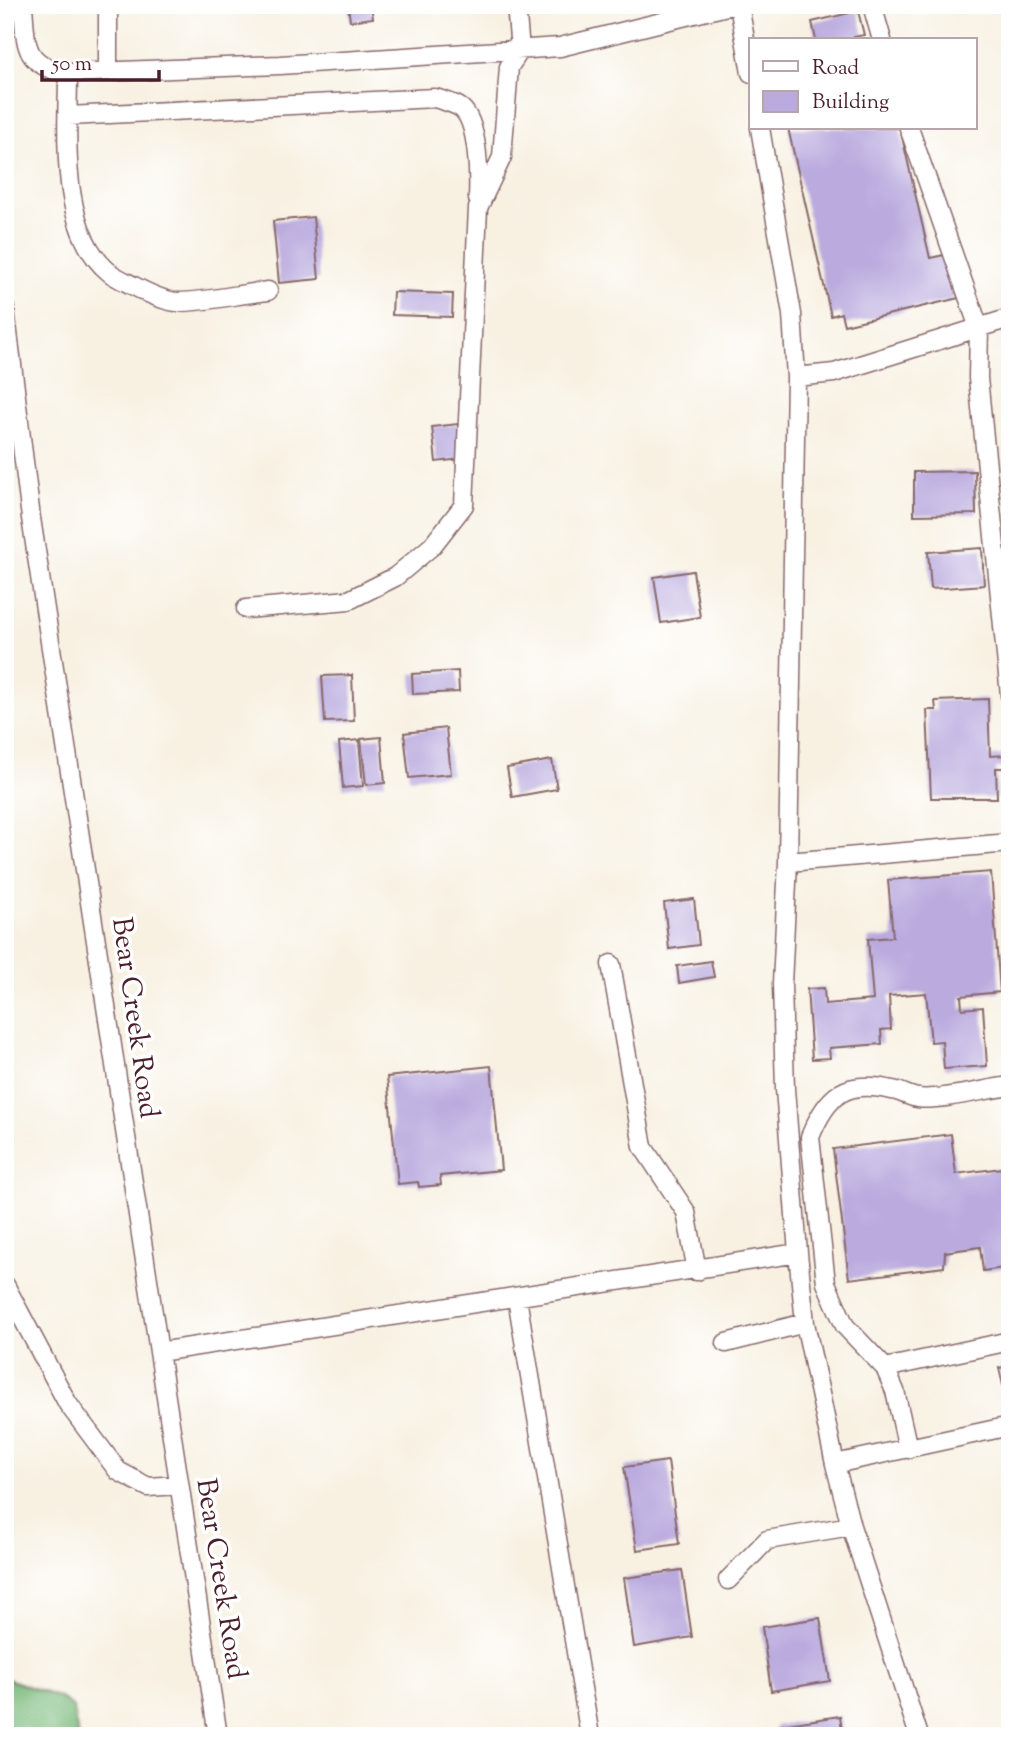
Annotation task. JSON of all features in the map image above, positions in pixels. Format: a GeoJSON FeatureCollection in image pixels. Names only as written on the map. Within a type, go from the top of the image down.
{"type":"FeatureCollection","features":[{"type":"Feature","properties":{"kind":"street"},"geometry":{"type":"LineString","coordinates":[[23,5],[26,43],[35,60],[46,69],[68,73],[280,65],[560,47],[731,5]]}},
{"type":"Feature","properties":{"kind":"street"},"geometry":{"type":"LineString","coordinates":[[108,5],[108,70]]}},
{"type":"Feature","properties":{"kind":"street"},"geometry":{"type":"LineString","coordinates":[[478,208],[502,157],[509,68],[520,50],[516,5]]}},
{"type":"Feature","properties":{"kind":"street"},"geometry":{"type":"LineString","coordinates":[[739,5],[749,62]]}},
{"type":"Feature","properties":{"kind":"street"},"geometry":{"type":"LineString","coordinates":[[872,5],[881,38]]}},
{"type":"Feature","properties":{"kind":"street"},"geometry":{"type":"LineString","coordinates":[[68,73],[71,183],[78,225],[86,242],[110,273],[140,289],[176,302],[268,291]]}},
{"type":"Feature","properties":{"kind":"street"},"geometry":{"type":"LineString","coordinates":[[68,116],[435,99],[463,109],[470,118],[480,173],[464,505],[432,546],[395,577],[349,600],[246,609]]}},
{"type":"Feature","properties":{"kind":"street"},"geometry":{"type":"LineString","coordinates":[[760,130],[792,314],[796,377],[788,862],[782,984],[785,1088],[798,1254],[806,1324],[835,1464],[851,1526],[919,1736]]}},
{"type":"Feature","properties":{"kind":"street"},"geometry":{"type":"LineString","coordinates":[[910,130],[979,328],[978,378],[1010,695]]}},
{"type":"Feature","properties":{"kind":"street","name":"Bear Creek Road"},"geometry":{"type":"LineString","coordinates":[[5,308],[32,518],[218,1736]]}},
{"type":"Feature","properties":{"kind":"street"},"geometry":{"type":"LineString","coordinates":[[796,377],[834,373],[1010,318]]}},
{"type":"Feature","properties":{"kind":"street"},"geometry":{"type":"LineString","coordinates":[[788,862],[1010,843]]}},
{"type":"Feature","properties":{"kind":"street"},"geometry":{"type":"LineString","coordinates":[[611,964],[643,1147],[685,1212],[697,1271]]}},
{"type":"Feature","properties":{"kind":"street"},"geometry":{"type":"LineString","coordinates":[[908,1449],[895,1391],[885,1367],[845,1326],[826,1283],[810,1137],[819,1114],[835,1094],[862,1086],[892,1090],[919,1098],[1010,1086]]}},
{"type":"Feature","properties":{"kind":"street"},"geometry":{"type":"LineString","coordinates":[[159,1352],[798,1254]]}},
{"type":"Feature","properties":{"kind":"street"},"geometry":{"type":"LineString","coordinates":[[5,1285],[68,1404],[118,1471],[148,1487],[178,1485]]}},
{"type":"Feature","properties":{"kind":"street"},"geometry":{"type":"LineString","coordinates":[[517,1298],[590,1736]]}},
{"type":"Feature","properties":{"kind":"street"},"geometry":{"type":"LineString","coordinates":[[726,1343],[806,1324]]}},
{"type":"Feature","properties":{"kind":"street"},"geometry":{"type":"LineString","coordinates":[[885,1367],[1010,1341]]}},
{"type":"Feature","properties":{"kind":"street"},"geometry":{"type":"LineString","coordinates":[[835,1464],[1010,1426]]}},
{"type":"Feature","properties":{"kind":"street"},"geometry":{"type":"LineString","coordinates":[[728,1580],[767,1540],[851,1526]]}},
{"type":"Feature","properties":{"kind":"green space"},"geometry":{"type":"Polygon","coordinates":[[[5,1678],[60,1698],[73,1707],[78,1736],[5,1736],[5,1678]]]}},
{"type":"Feature","properties":{"kind":"building"},"geometry":{"type":"Polygon","coordinates":[[[348,5],[371,5],[373,18],[350,21],[348,5]]]}},
{"type":"Feature","properties":{"kind":"building"},"geometry":{"type":"Polygon","coordinates":[[[858,11],[864,35],[854,38],[816,38],[812,22],[858,11]]]}},
{"type":"Feature","properties":{"kind":"building"},"geometry":{"type":"Polygon","coordinates":[[[788,130],[900,130],[930,258],[949,254],[959,298],[844,325],[841,313],[831,316],[788,130]]]}},
{"type":"Feature","properties":{"kind":"building"},"geometry":{"type":"Polygon","coordinates":[[[313,217],[319,279],[279,283],[273,221],[313,217]]]}},
{"type":"Feature","properties":{"kind":"building"},"geometry":{"type":"Polygon","coordinates":[[[393,292],[453,294],[452,317],[392,315],[393,292]]]}},
{"type":"Feature","properties":{"kind":"building"},"geometry":{"type":"Polygon","coordinates":[[[458,424],[461,459],[436,462],[432,427],[458,424]]]}},
{"type":"Feature","properties":{"kind":"building"},"geometry":{"type":"Polygon","coordinates":[[[975,471],[976,514],[914,515],[914,472],[975,471]]]}},
{"type":"Feature","properties":{"kind":"building"},"geometry":{"type":"Polygon","coordinates":[[[982,548],[984,585],[931,589],[928,552],[982,548]]]}},
{"type":"Feature","properties":{"kind":"building"},"geometry":{"type":"Polygon","coordinates":[[[693,571],[700,617],[661,623],[654,577],[693,571]]]}},
{"type":"Feature","properties":{"kind":"building"},"geometry":{"type":"Polygon","coordinates":[[[458,671],[459,692],[413,694],[412,674],[458,671]]]}},
{"type":"Feature","properties":{"kind":"building"},"geometry":{"type":"Polygon","coordinates":[[[352,675],[354,721],[325,722],[322,676],[352,675]]]}},
{"type":"Feature","properties":{"kind":"building"},"geometry":{"type":"Polygon","coordinates":[[[988,699],[990,756],[1006,755],[1007,768],[996,768],[997,798],[931,798],[927,710],[936,710],[935,701],[988,699]]]}},
{"type":"Feature","properties":{"kind":"building"},"geometry":{"type":"Polygon","coordinates":[[[446,728],[451,774],[409,778],[404,733],[446,728]]]}},
{"type":"Feature","properties":{"kind":"building"},"geometry":{"type":"Polygon","coordinates":[[[381,737],[385,783],[366,785],[361,739],[381,737]]]}},
{"type":"Feature","properties":{"kind":"building"},"geometry":{"type":"Polygon","coordinates":[[[359,740],[363,786],[343,788],[339,742],[359,740]]]}},
{"type":"Feature","properties":{"kind":"building"},"geometry":{"type":"Polygon","coordinates":[[[552,760],[557,789],[512,797],[507,768],[552,760]]]}},
{"type":"Feature","properties":{"kind":"building"},"geometry":{"type":"Polygon","coordinates":[[[991,872],[1000,992],[961,996],[962,1009],[983,1007],[987,1066],[944,1069],[942,1041],[931,1042],[926,993],[889,996],[891,1029],[881,1030],[882,1044],[829,1048],[830,1058],[812,1059],[807,989],[824,988],[825,1004],[873,1000],[868,939],[893,937],[888,880],[991,872]]]}},
{"type":"Feature","properties":{"kind":"building"},"geometry":{"type":"Polygon","coordinates":[[[694,899],[699,945],[669,949],[664,903],[694,899]]]}},
{"type":"Feature","properties":{"kind":"building"},"geometry":{"type":"Polygon","coordinates":[[[711,961],[714,977],[679,983],[677,966],[711,961]]]}},
{"type":"Feature","properties":{"kind":"building"},"geometry":{"type":"Polygon","coordinates":[[[491,1066],[501,1170],[440,1176],[441,1185],[419,1187],[418,1182],[398,1184],[387,1077],[491,1066]]]}},
{"type":"Feature","properties":{"kind":"building"},"geometry":{"type":"Polygon","coordinates":[[[951,1134],[956,1174],[1010,1167],[1010,1267],[983,1271],[980,1247],[945,1252],[944,1267],[849,1279],[833,1149],[951,1134]]]}},
{"type":"Feature","properties":{"kind":"building"},"geometry":{"type":"Polygon","coordinates":[[[1010,1366],[1010,1383],[1003,1385],[999,1368],[1010,1366]]]}},
{"type":"Feature","properties":{"kind":"building"},"geometry":{"type":"Polygon","coordinates":[[[668,1461],[679,1544],[637,1550],[624,1467],[668,1461]]]}},
{"type":"Feature","properties":{"kind":"building"},"geometry":{"type":"Polygon","coordinates":[[[682,1570],[692,1637],[634,1647],[624,1578],[682,1570]]]}},
{"type":"Feature","properties":{"kind":"building"},"geometry":{"type":"Polygon","coordinates":[[[820,1618],[830,1681],[771,1691],[762,1627],[820,1618]]]}},
{"type":"Feature","properties":{"kind":"building"},"geometry":{"type":"Polygon","coordinates":[[[840,1716],[843,1736],[777,1736],[775,1726],[840,1716]]]}}]}
